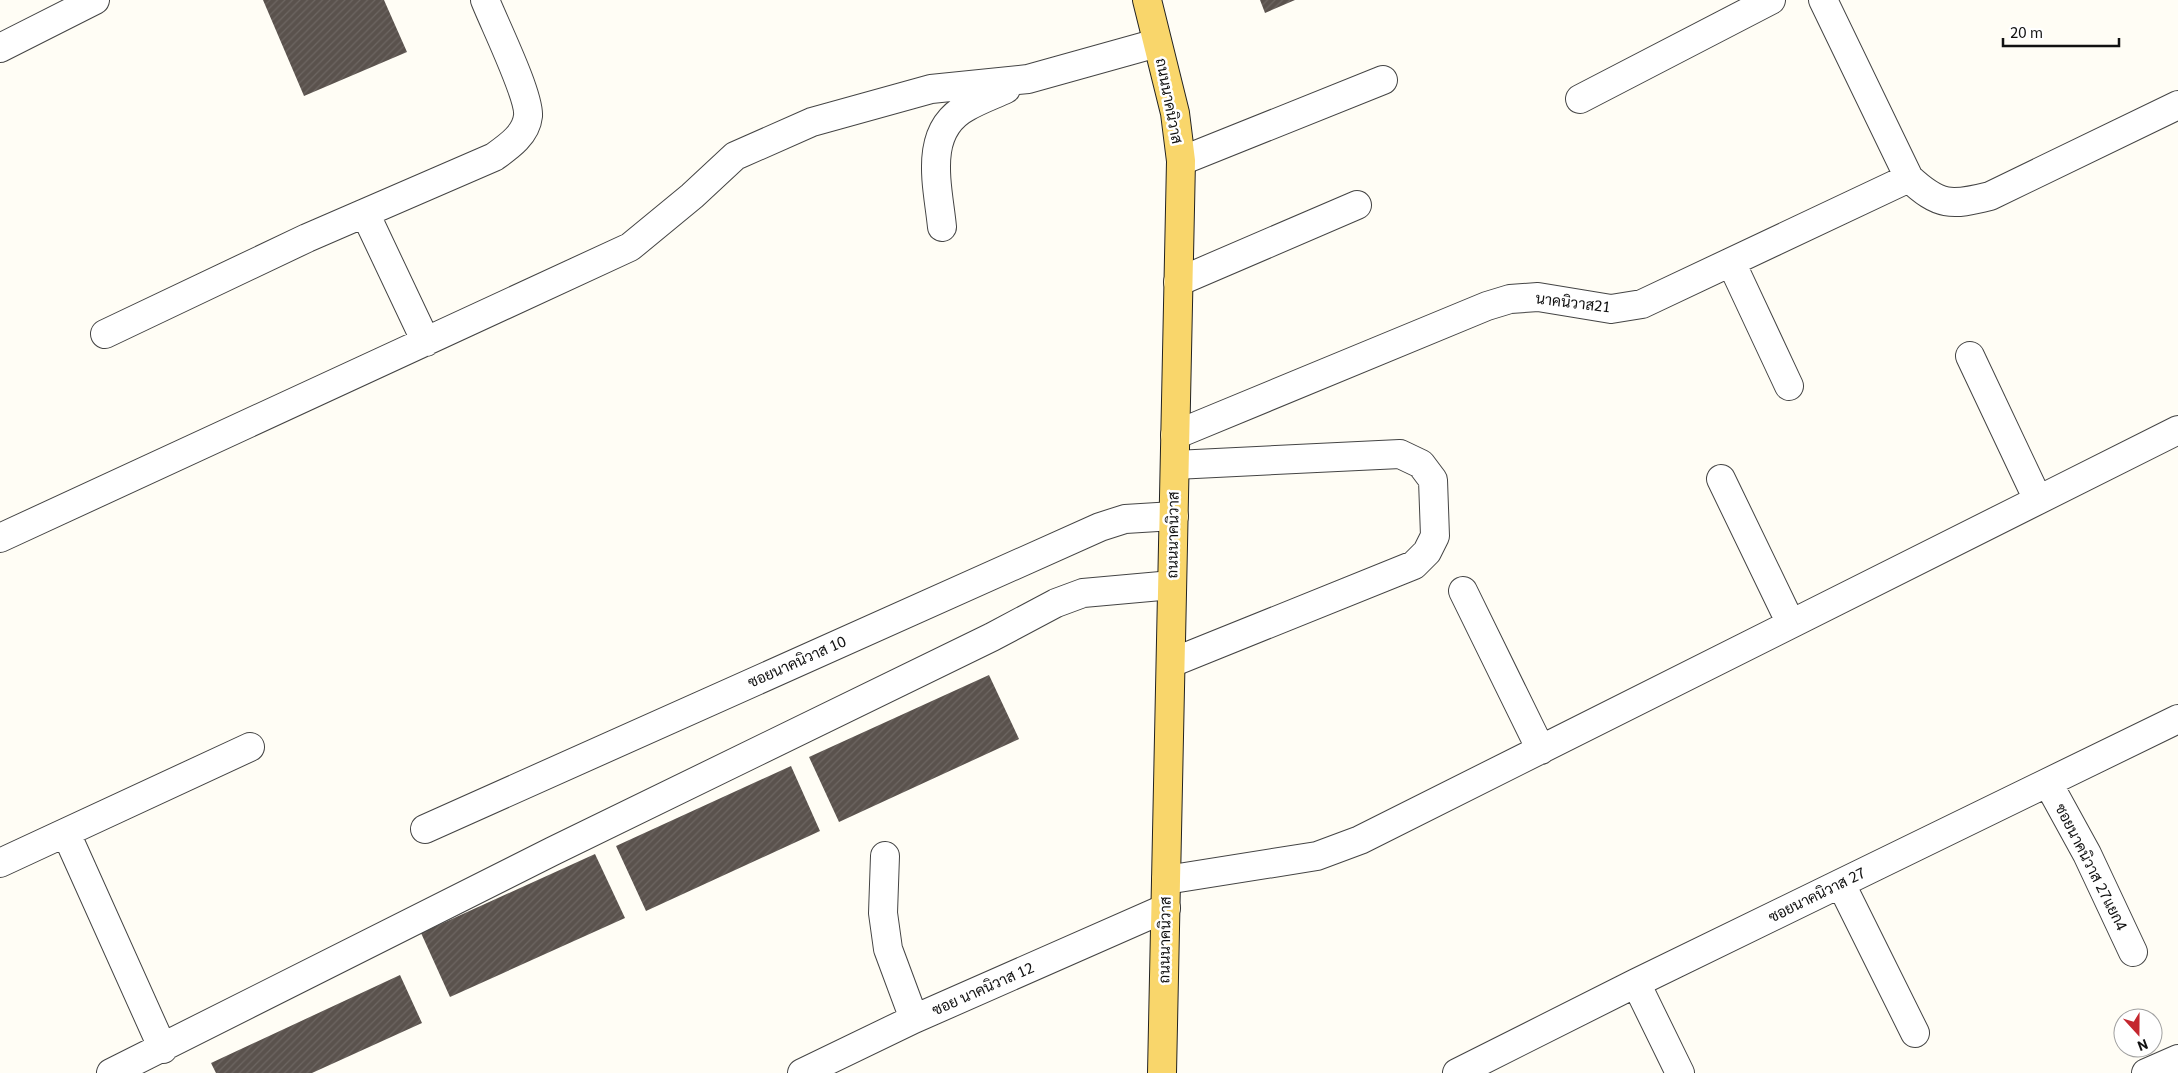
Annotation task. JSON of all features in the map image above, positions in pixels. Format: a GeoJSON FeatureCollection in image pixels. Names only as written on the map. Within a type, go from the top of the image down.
{"type":"FeatureCollection","features":[{"type":"Feature","properties":{"kind":"main road","name":"ถนนนาคนิวาส"},"geometry":{"type":"LineString","coordinates":[[1147,0],[1175,113],[1181,161],[1162,1073]]}},
{"type":"Feature","properties":{"kind":"street"},"geometry":{"type":"LineString","coordinates":[[0,48],[95,0]]}},
{"type":"Feature","properties":{"kind":"street"},"geometry":{"type":"LineString","coordinates":[[105,334],[307,238],[494,157],[518,139],[528,117],[526,98],[485,0]]}},
{"type":"Feature","properties":{"kind":"street"},"geometry":{"type":"LineString","coordinates":[[1580,99],[1771,0]]}},
{"type":"Feature","properties":{"kind":"street"},"geometry":{"type":"LineString","coordinates":[[1823,0],[1909,178],[1921,190],[1939,200],[1960,204],[1990,196],[2178,105]]}},
{"type":"Feature","properties":{"kind":"street"},"geometry":{"type":"LineString","coordinates":[[942,227],[935,156],[938,137],[948,123],[965,107],[1028,79],[1158,43]]}},
{"type":"Feature","properties":{"kind":"street"},"geometry":{"type":"LineString","coordinates":[[0,538],[630,247],[692,196],[735,156],[812,122],[931,90],[1028,79]]}},
{"type":"Feature","properties":{"kind":"street"},"geometry":{"type":"LineString","coordinates":[[1181,161],[1383,80]]}},
{"type":"Feature","properties":{"kind":"street","name":"นาคนิวาส21"},"geometry":{"type":"LineString","coordinates":[[1175,435],[1486,306],[1510,299],[1538,297],[1611,309],[1642,304],[1909,178]]}},
{"type":"Feature","properties":{"kind":"street"},"geometry":{"type":"LineString","coordinates":[[1178,282],[1357,205]]}},
{"type":"Feature","properties":{"kind":"street"},"geometry":{"type":"LineString","coordinates":[[365,213],[426,342]]}},
{"type":"Feature","properties":{"kind":"street"},"geometry":{"type":"LineString","coordinates":[[1731,262],[1789,386]]}},
{"type":"Feature","properties":{"kind":"street"},"geometry":{"type":"LineString","coordinates":[[1970,356],[2038,500]]}},
{"type":"Feature","properties":{"kind":"street"},"geometry":{"type":"LineString","coordinates":[[1166,880],[1317,856],[1360,840],[2178,430]]}},
{"type":"Feature","properties":{"kind":"street"},"geometry":{"type":"LineString","coordinates":[[1171,663],[1414,565],[1427,552],[1435,536],[1433,480],[1420,464],[1400,454],[1174,465]]}},
{"type":"Feature","properties":{"kind":"street"},"geometry":{"type":"LineString","coordinates":[[1721,479],[1791,624]]}},
{"type":"Feature","properties":{"kind":"street","name":"ซอยนาคนิวาส 10"},"geometry":{"type":"LineString","coordinates":[[425,829],[1100,527],[1124,519],[1174,516]]}},
{"type":"Feature","properties":{"kind":"street"},"geometry":{"type":"LineString","coordinates":[[111,1073],[553,851],[984,641],[1056,603],[1083,593],[1172,585]]}},
{"type":"Feature","properties":{"kind":"street"},"geometry":{"type":"LineString","coordinates":[[1463,591],[1541,750]]}},
{"type":"Feature","properties":{"kind":"street","name":"ซอยนาคนิวาส 27"},"geometry":{"type":"LineString","coordinates":[[1457,1073],[1636,983],[2178,719]]}},
{"type":"Feature","properties":{"kind":"street"},"geometry":{"type":"LineString","coordinates":[[0,863],[250,747]]}},
{"type":"Feature","properties":{"kind":"street","name":"ซอยนาคนิวาส 27แยก4"},"geometry":{"type":"LineString","coordinates":[[2048,783],[2087,854],[2133,952]]}},
{"type":"Feature","properties":{"kind":"street"},"geometry":{"type":"LineString","coordinates":[[66,833],[163,1048]]}},
{"type":"Feature","properties":{"kind":"street"},"geometry":{"type":"LineString","coordinates":[[885,856],[882,913],[888,949],[914,1019]]}},
{"type":"Feature","properties":{"kind":"street"},"geometry":{"type":"LineString","coordinates":[[1841,884],[1915,1033]]}},
{"type":"Feature","properties":{"kind":"street","name":"ซอย นาคนิวาส 12"},"geometry":{"type":"LineString","coordinates":[[802,1073],[914,1019],[1166,908]]}},
{"type":"Feature","properties":{"kind":"street"},"geometry":{"type":"LineString","coordinates":[[1636,983],[1680,1073]]}},
{"type":"Feature","properties":{"kind":"street"},"geometry":{"type":"LineString","coordinates":[[2146,1073],[2178,1059]]}},
{"type":"Feature","properties":{"kind":"building"},"geometry":{"type":"Polygon","coordinates":[[[263,0],[384,0],[407,52],[304,96],[263,0]]]}},
{"type":"Feature","properties":{"kind":"building"},"geometry":{"type":"Polygon","coordinates":[[[1260,0],[1295,0],[1265,13],[1260,0]]]}},
{"type":"Feature","properties":{"kind":"building"},"geometry":{"type":"Polygon","coordinates":[[[989,675],[1019,739],[839,822],[809,757],[989,675]]]}},
{"type":"Feature","properties":{"kind":"building"},"geometry":{"type":"Polygon","coordinates":[[[791,766],[820,831],[646,911],[616,846],[791,766]]]}},
{"type":"Feature","properties":{"kind":"building"},"geometry":{"type":"Polygon","coordinates":[[[595,854],[625,918],[450,997],[421,933],[595,854]]]}},
{"type":"Feature","properties":{"kind":"building"},"geometry":{"type":"Polygon","coordinates":[[[400,975],[422,1023],[312,1073],[216,1073],[211,1063],[400,975]]]}}]}
